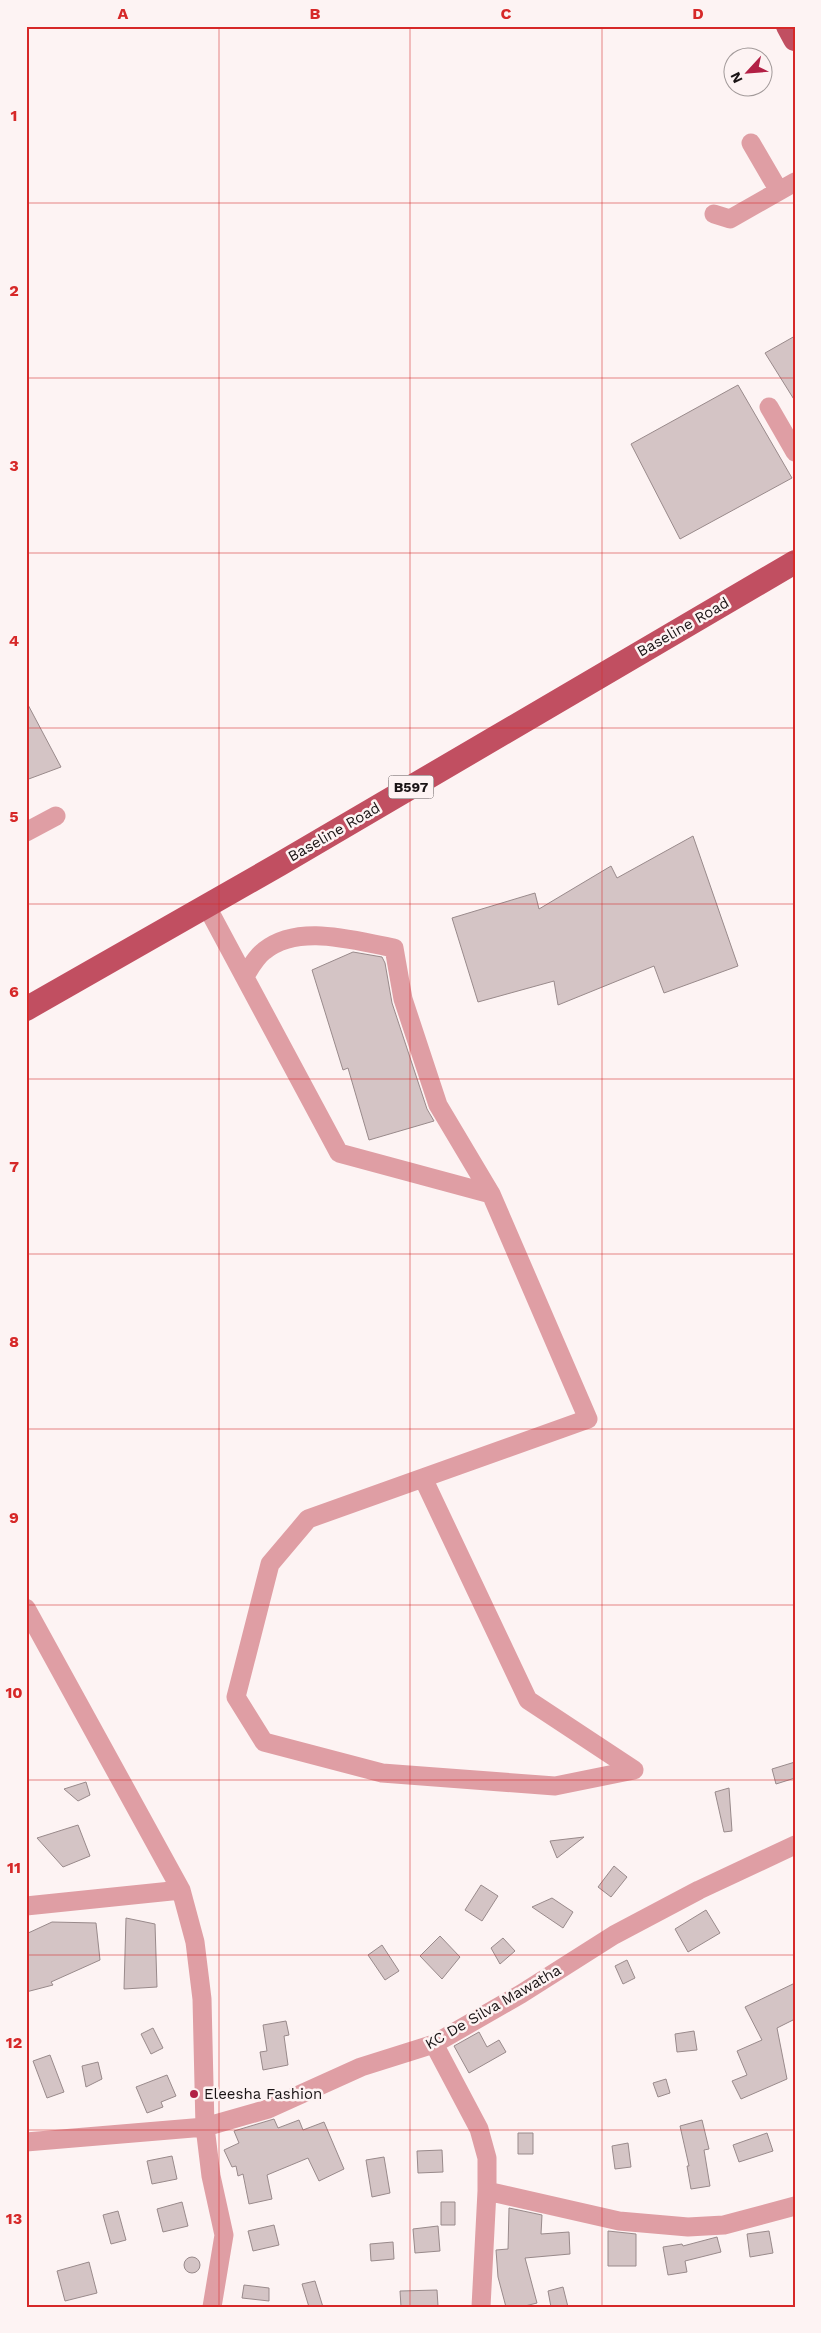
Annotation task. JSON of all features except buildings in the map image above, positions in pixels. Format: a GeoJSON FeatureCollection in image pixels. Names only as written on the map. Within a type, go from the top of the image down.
{"type":"FeatureCollection","features":[{"type":"Feature","properties":{"kind":"main road"},"geometry":{"type":"LineString","coordinates":[[788,26],[795,39]]}},
{"type":"Feature","properties":{"kind":"main road","name":"Baseline Road"},"geometry":{"type":"LineString","coordinates":[[26,1009],[288,859],[795,562]]}},
{"type":"Feature","properties":{"kind":"street"},"geometry":{"type":"LineString","coordinates":[[751,143],[779,191]]}},
{"type":"Feature","properties":{"kind":"street"},"geometry":{"type":"LineString","coordinates":[[714,214],[730,219],[795,182]]}},
{"type":"Feature","properties":{"kind":"street"},"geometry":{"type":"LineString","coordinates":[[769,407],[795,452]]}},
{"type":"Feature","properties":{"kind":"street"},"geometry":{"type":"LineString","coordinates":[[26,832],[56,816]]}},
{"type":"Feature","properties":{"kind":"street"},"geometry":{"type":"LineString","coordinates":[[206,905],[339,1153],[491,1194]]}},
{"type":"Feature","properties":{"kind":"street"},"geometry":{"type":"LineString","coordinates":[[244,976],[263,951],[297,936],[344,939],[394,948],[403,999],[438,1105],[491,1194],[588,1419],[308,1519],[270,1564],[236,1697],[264,1742],[382,1773],[556,1786],[634,1770],[528,1700],[423,1478]]}},
{"type":"Feature","properties":{"kind":"street"},"geometry":{"type":"LineString","coordinates":[[26,1608],[181,1890],[195,1942],[202,1999],[205,2127],[212,2176],[224,2235],[212,2307]]}},
{"type":"Feature","properties":{"kind":"street","name":"KC De Silva Mawatha"},"geometry":{"type":"LineString","coordinates":[[26,2142],[205,2127],[268,2109],[361,2068],[434,2044],[521,1994],[614,1935],[699,1890],[795,1845]]}},
{"type":"Feature","properties":{"kind":"street"},"geometry":{"type":"LineString","coordinates":[[26,1906],[181,1890]]}},
{"type":"Feature","properties":{"kind":"street"},"geometry":{"type":"LineString","coordinates":[[434,2044],[479,2129],[487,2158],[481,2307]]}},
{"type":"Feature","properties":{"kind":"street"},"geometry":{"type":"LineString","coordinates":[[487,2191],[619,2221],[688,2227],[724,2225],[795,2206]]}},
{"type":"Feature","properties":{"kind":"place","name":"Eleesha Fashion"},"geometry":{"type":"Point","coordinates":[194,2094]}}]}
